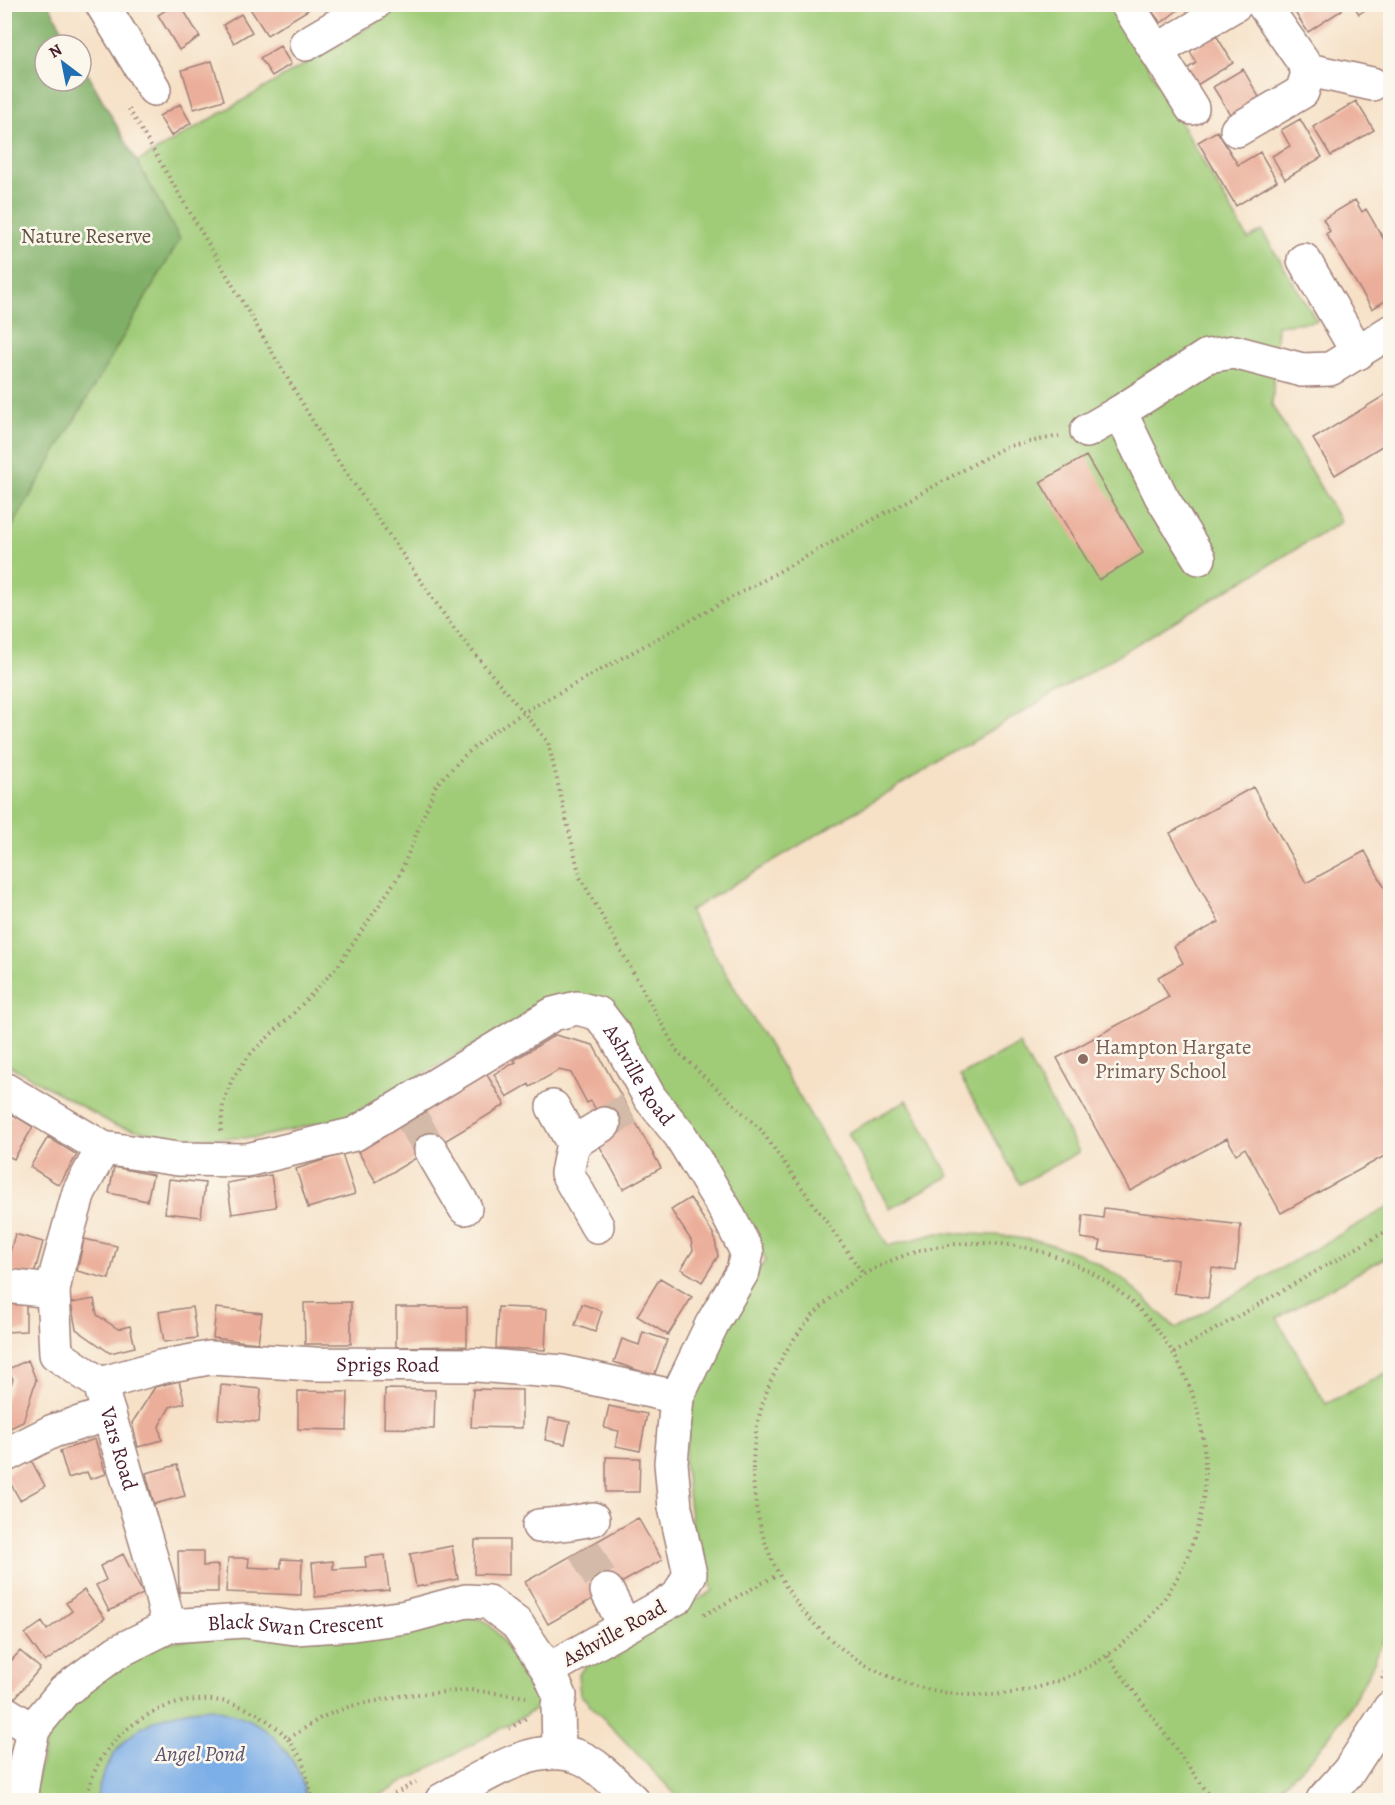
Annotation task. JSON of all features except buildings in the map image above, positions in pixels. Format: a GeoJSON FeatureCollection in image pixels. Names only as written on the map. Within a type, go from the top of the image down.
{"type":"FeatureCollection","features":[{"type":"Feature","properties":{"kind":"street"},"geometry":{"type":"LineString","coordinates":[[306,44],[374,4]]}},
{"type":"Feature","properties":{"kind":"street"},"geometry":{"type":"LineString","coordinates":[[1126,4],[1192,108]]}},
{"type":"Feature","properties":{"kind":"street"},"geometry":{"type":"LineString","coordinates":[[1156,51],[1236,4]]}},
{"type":"Feature","properties":{"kind":"street"},"geometry":{"type":"LineString","coordinates":[[1263,4],[1309,70],[1372,84]]}},
{"type":"Feature","properties":{"kind":"street"},"geometry":{"type":"LineString","coordinates":[[88,10],[140,98]]}},
{"type":"Feature","properties":{"kind":"street"},"geometry":{"type":"LineString","coordinates":[[1237,130],[1302,92],[1309,70]]}},
{"type":"Feature","properties":{"kind":"street"},"geometry":{"type":"LineString","coordinates":[[1304,260],[1358,353]]}},
{"type":"Feature","properties":{"kind":"street"},"geometry":{"type":"LineString","coordinates":[[1086,431],[1207,356],[1234,352],[1302,370],[1330,369],[1390,332]]}},
{"type":"Feature","properties":{"kind":"street"},"geometry":{"type":"LineString","coordinates":[[1120,412],[1161,496],[1199,558]]}},
{"type":"Feature","properties":{"kind":"street","name":"Ashville Road"},"geometry":{"type":"LineString","coordinates":[[4,1089],[103,1148],[178,1159],[247,1160],[355,1134],[407,1111],[553,1014],[577,1008],[599,1014],[615,1035],[627,1110],[680,1135],[726,1211],[747,1252],[744,1271],[712,1324],[677,1398],[671,1463],[675,1507],[690,1574],[678,1597],[626,1626],[554,1683]]}},
{"type":"Feature","properties":{"kind":"street"},"geometry":{"type":"LineString","coordinates":[[554,1107],[573,1143],[567,1173],[597,1226]]}},
{"type":"Feature","properties":{"kind":"street"},"geometry":{"type":"LineString","coordinates":[[573,1143],[627,1110]]}},
{"type":"Feature","properties":{"kind":"street","name":"Vars Road"},"geometry":{"type":"LineString","coordinates":[[103,1148],[79,1192],[53,1291],[56,1354],[104,1399],[169,1626]]}},
{"type":"Feature","properties":{"kind":"street"},"geometry":{"type":"LineString","coordinates":[[430,1150],[466,1208]]}},
{"type":"Feature","properties":{"kind":"street"},"geometry":{"type":"LineString","coordinates":[[4,1286],[53,1291]]}},
{"type":"Feature","properties":{"kind":"street","name":"Sprigs Road"},"geometry":{"type":"LineString","coordinates":[[4,1456],[53,1431],[160,1367],[209,1358],[315,1364],[477,1365],[563,1372],[677,1398]]}},
{"type":"Feature","properties":{"kind":"street"},"geometry":{"type":"LineString","coordinates":[[607,1591],[626,1626]]}},
{"type":"Feature","properties":{"kind":"street","name":"Black Swan Crescent"},"geometry":{"type":"LineString","coordinates":[[20,1800],[33,1730],[40,1720],[64,1692],[117,1652],[169,1626],[244,1621],[295,1628],[353,1624],[406,1617],[466,1601],[488,1602],[517,1624],[554,1683]]}},
{"type":"Feature","properties":{"kind":"street"},"geometry":{"type":"LineString","coordinates":[[554,1683],[558,1706],[559,1752]]}},
{"type":"Feature","properties":{"kind":"street"},"geometry":{"type":"LineString","coordinates":[[4,1712],[33,1730]]}},
{"type":"Feature","properties":{"kind":"street"},"geometry":{"type":"LineString","coordinates":[[1323,1800],[1350,1771],[1389,1714]]}},
{"type":"Feature","properties":{"kind":"street"},"geometry":{"type":"LineString","coordinates":[[442,1800],[524,1758],[542,1753],[559,1752],[580,1757],[592,1764],[632,1800]]}},
{"type":"Feature","properties":{"kind":"path"},"geometry":{"type":"LineString","coordinates":[[67,4],[88,10]]}},
{"type":"Feature","properties":{"kind":"path"},"geometry":{"type":"LineString","coordinates":[[140,98],[325,442],[453,629],[548,742],[580,877],[677,1051],[760,1129],[862,1272]]}},
{"type":"Feature","properties":{"kind":"path"},"geometry":{"type":"LineString","coordinates":[[220,1138],[223,1104],[232,1079],[252,1052],[291,1016],[344,956],[400,874],[436,785],[464,756],[491,733],[524,712],[1005,447],[1086,431]]}},
{"type":"Feature","properties":{"kind":"path"},"geometry":{"type":"LineString","coordinates":[[1174,1353],[1390,1229]]}},
{"type":"Feature","properties":{"kind":"path"},"geometry":{"type":"LineString","coordinates":[[996,1246],[1071,1263],[1126,1298],[1174,1353],[1202,1416],[1208,1483],[1192,1550],[1181,1570],[1158,1609],[1108,1656],[1039,1688],[962,1696],[888,1677],[823,1635],[777,1575],[754,1509],[752,1440],[758,1418],[771,1374],[808,1316],[862,1272],[930,1248],[996,1246]]}},
{"type":"Feature","properties":{"kind":"path"},"geometry":{"type":"LineString","coordinates":[[694,1621],[777,1575]]}},
{"type":"Feature","properties":{"kind":"path"},"geometry":{"type":"LineString","coordinates":[[1108,1656],[1213,1800]]}},
{"type":"Feature","properties":{"kind":"path"},"geometry":{"type":"LineString","coordinates":[[288,1739],[322,1717],[351,1706],[406,1695],[471,1690],[546,1700],[554,1683]]}},
{"type":"Feature","properties":{"kind":"path"},"geometry":{"type":"LineString","coordinates":[[87,1800],[88,1791],[101,1758],[117,1738],[135,1722],[163,1707],[182,1701],[212,1700],[231,1703],[252,1711],[277,1727],[302,1759],[313,1800]]}},
{"type":"Feature","properties":{"kind":"green space","name":"Nature Reserve"},"geometry":{"type":"Polygon","coordinates":[[[5,4],[49,5],[64,33],[33,33],[33,93],[93,93],[93,83],[180,239],[5,539],[5,4]]]}},
{"type":"Feature","properties":{"kind":"green space"},"geometry":{"type":"Polygon","coordinates":[[[406,5],[1109,5],[1116,11],[1248,239],[1262,231],[1317,321],[1277,325],[1272,405],[1341,522],[689,911],[888,1246],[938,1233],[996,1235],[1040,1241],[1080,1254],[1121,1277],[1176,1328],[1390,1206],[1390,1255],[1277,1318],[1326,1404],[1390,1371],[1390,1625],[1369,1673],[1344,1716],[1312,1758],[1267,1800],[685,1800],[675,1794],[580,1694],[578,1675],[591,1659],[713,1591],[695,1549],[684,1461],[691,1411],[706,1356],[734,1306],[766,1260],[691,1133],[613,1008],[540,1008],[348,1117],[255,1138],[179,1138],[116,1126],[5,1063],[5,539],[179,239],[137,162],[406,5]]]}},
{"type":"Feature","properties":{"kind":"green space"},"geometry":{"type":"Polygon","coordinates":[[[1019,1044],[1079,1152],[1020,1184],[960,1076],[1019,1044]]]}},
{"type":"Feature","properties":{"kind":"green space"},"geometry":{"type":"Polygon","coordinates":[[[907,1100],[949,1176],[890,1209],[848,1133],[907,1100]]]}},
{"type":"Feature","properties":{"kind":"green space"},"geometry":{"type":"Polygon","coordinates":[[[474,1617],[487,1622],[500,1636],[542,1706],[371,1800],[31,1800],[46,1743],[59,1720],[89,1686],[150,1646],[181,1640],[434,1623],[474,1617]]]}},
{"type":"Feature","properties":{"kind":"water","name":"Angel Pond"},"geometry":{"type":"Polygon","coordinates":[[[212,1708],[246,1718],[272,1736],[298,1770],[305,1800],[96,1800],[110,1760],[135,1732],[169,1715],[212,1708]]]}},
{"type":"Feature","properties":{"kind":"tunnel"},"geometry":{"type":"LineString","coordinates":[[604,1124],[629,1109]]}},
{"type":"Feature","properties":{"kind":"tunnel"},"geometry":{"type":"LineString","coordinates":[[411,1117],[431,1150]]}},
{"type":"Feature","properties":{"kind":"tunnel"},"geometry":{"type":"LineString","coordinates":[[584,1549],[607,1591]]}},
{"type":"Feature","properties":{"kind":"place","name":"Hampton Hargate Primary School"},"geometry":{"type":"Point","coordinates":[1083,1059]}}]}
